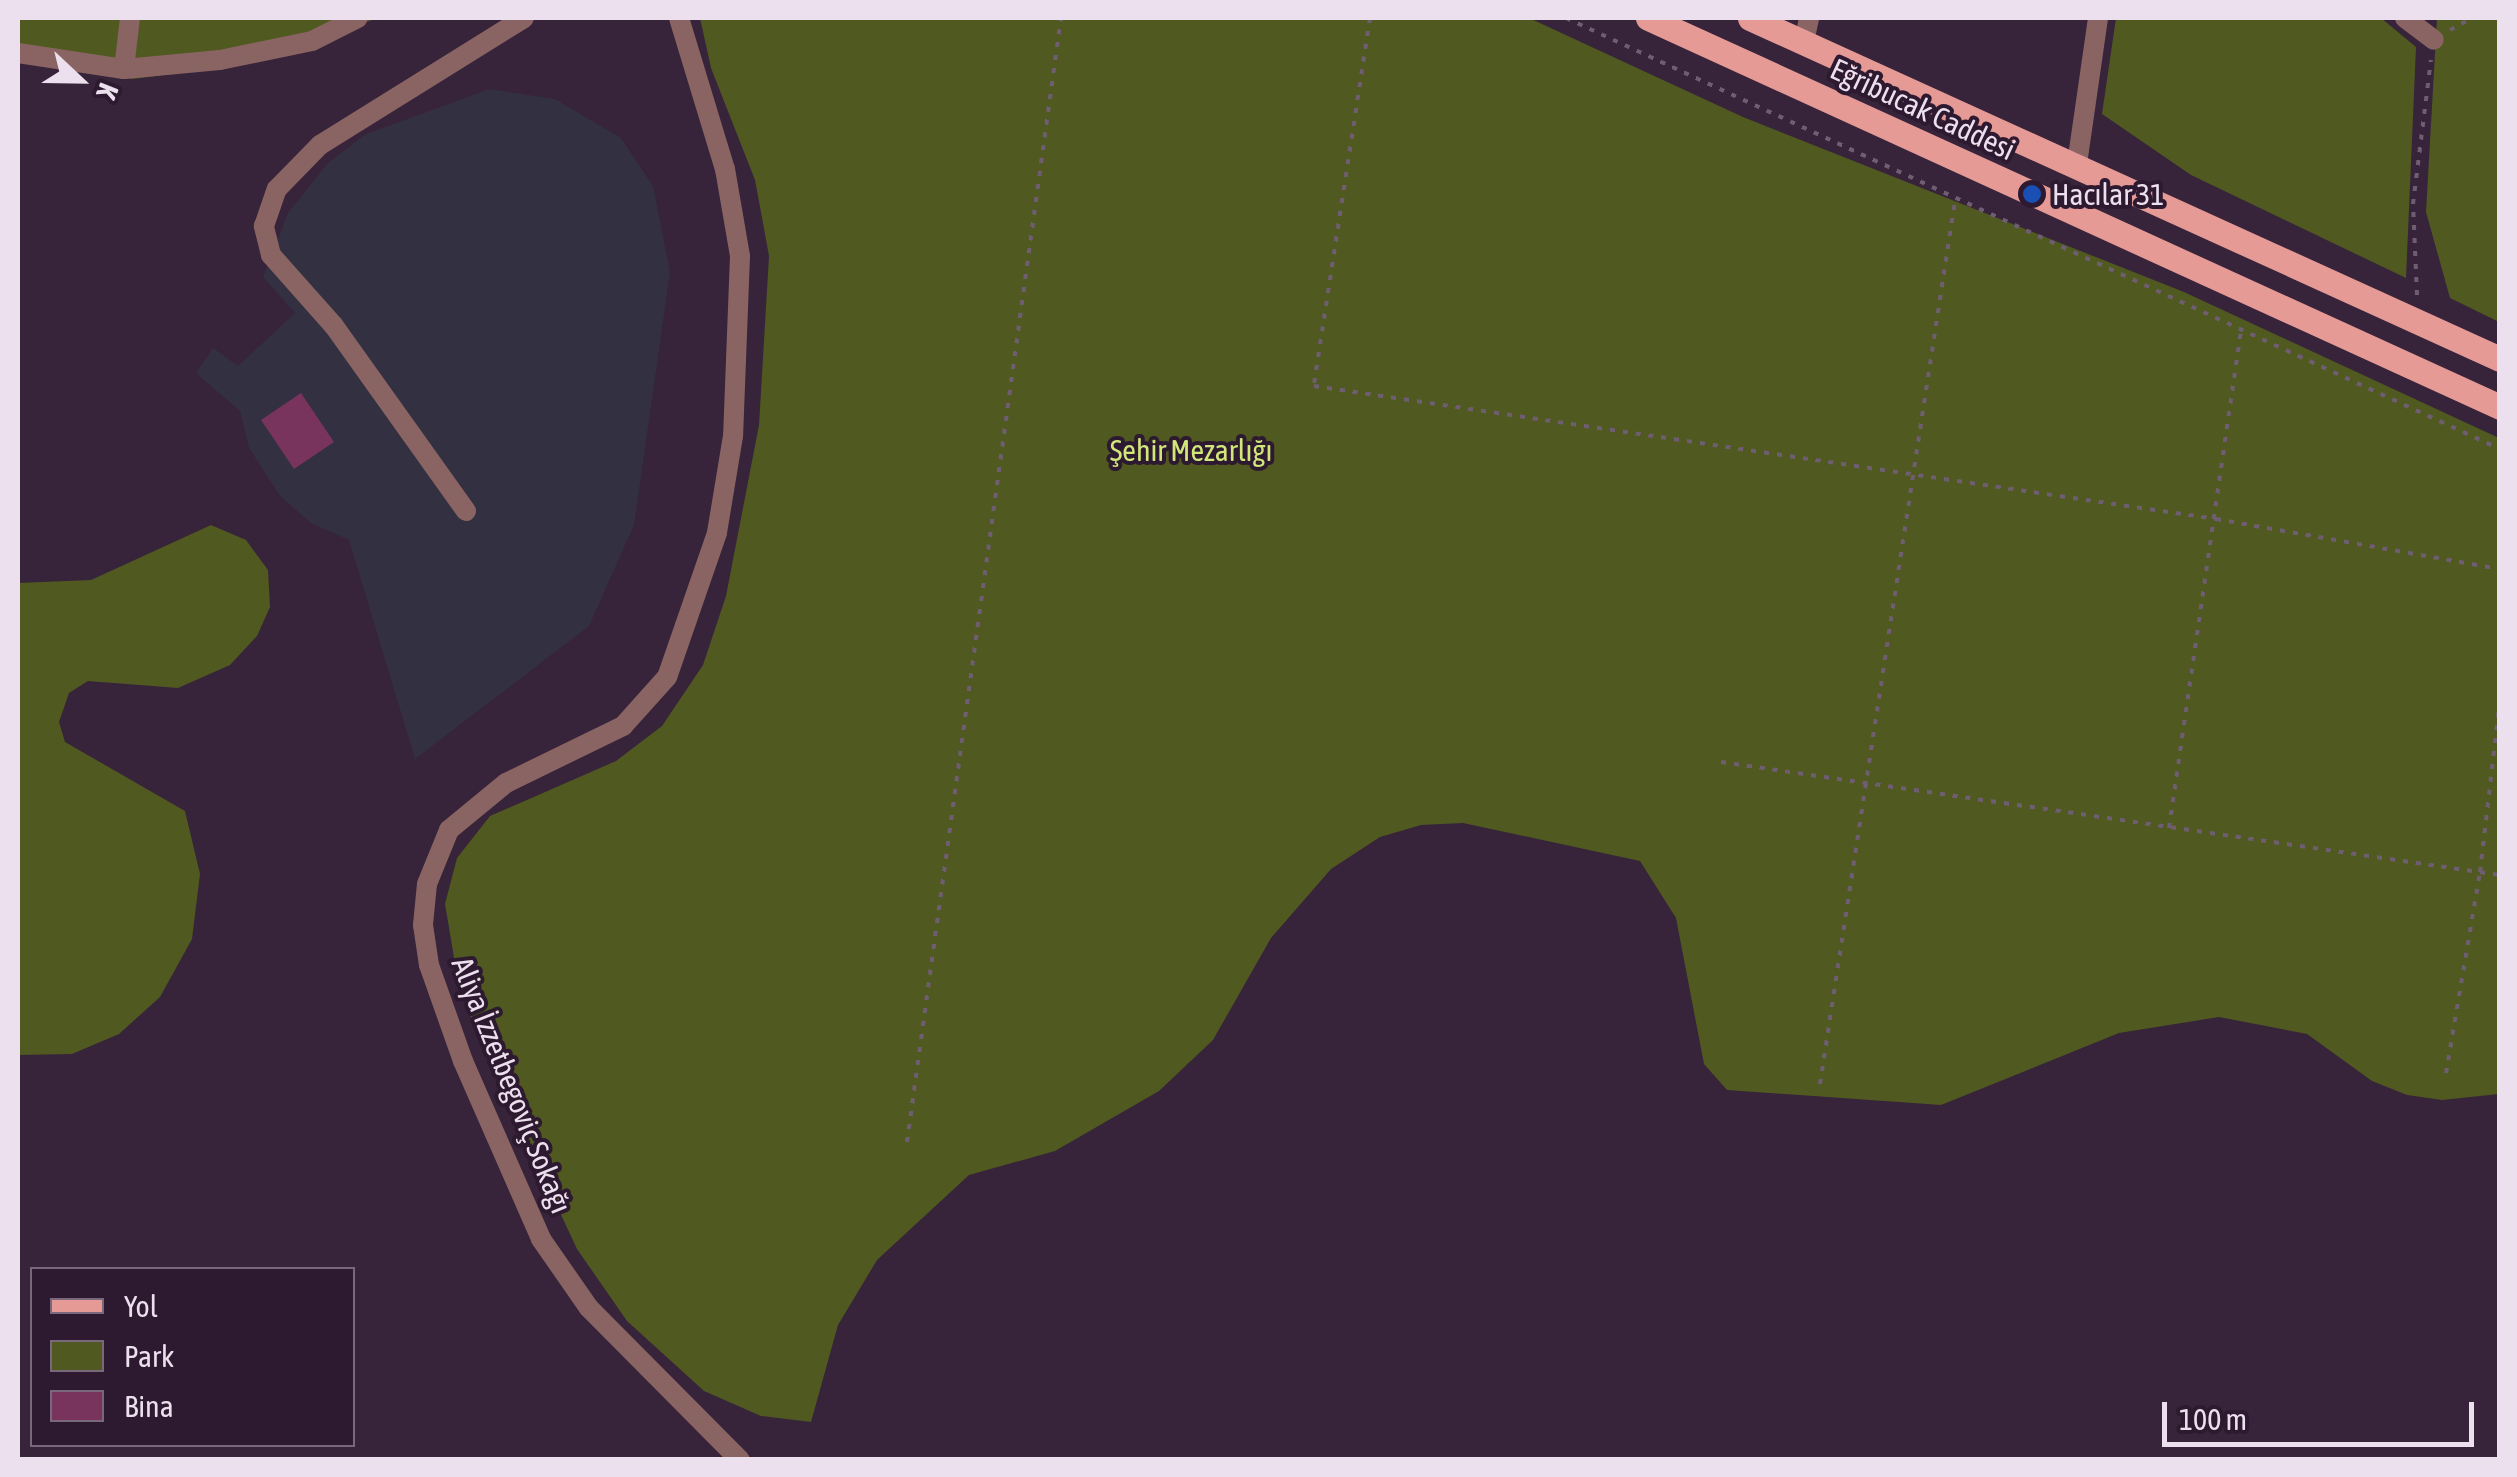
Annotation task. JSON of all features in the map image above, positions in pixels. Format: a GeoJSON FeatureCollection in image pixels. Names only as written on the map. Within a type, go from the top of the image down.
{"type":"FeatureCollection","features":[{"type":"Feature","properties":{"kind":"main road","name":"Eğribucak Caddesi"},"geometry":{"type":"LineString","coordinates":[[1648,18],[2500,407]]}},
{"type":"Feature","properties":{"kind":"main road","name":"Eğribucak Caddesi"},"geometry":{"type":"LineString","coordinates":[[1750,18],[1806,30],[2076,164],[2500,359]]}},
{"type":"Feature","properties":{"kind":"street"},"geometry":{"type":"LineString","coordinates":[[124,69],[130,18]]}},
{"type":"Feature","properties":{"kind":"street"},"geometry":{"type":"LineString","coordinates":[[18,53],[124,69],[220,60],[312,41],[358,18]]}},
{"type":"Feature","properties":{"kind":"street"},"geometry":{"type":"LineString","coordinates":[[466,511],[334,326],[271,255],[264,226],[278,189],[320,146],[524,18]]}},
{"type":"Feature","properties":{"kind":"street","name":"Aliya İzzetbegoviç Sokağı"},"geometry":{"type":"LineString","coordinates":[[679,18],[725,169],[740,256],[734,436],[712,548],[667,676],[623,726],[506,783],[449,830],[426,884],[423,925],[429,965],[464,1061],[542,1238],[588,1308],[740,1460]]}},
{"type":"Feature","properties":{"kind":"street"},"geometry":{"type":"LineString","coordinates":[[2076,164],[2098,18]]}},
{"type":"Feature","properties":{"kind":"street"},"geometry":{"type":"LineString","coordinates":[[2405,18],[2434,40]]}},
{"type":"Feature","properties":{"kind":"path"},"geometry":{"type":"LineString","coordinates":[[907,1142],[1061,18]]}},
{"type":"Feature","properties":{"kind":"path"},"geometry":{"type":"LineString","coordinates":[[1370,18],[1314,386],[2216,519],[2500,569]]}},
{"type":"Feature","properties":{"kind":"path"},"geometry":{"type":"LineString","coordinates":[[1566,18],[1955,201],[2500,449]]}},
{"type":"Feature","properties":{"kind":"path"},"geometry":{"type":"LineString","coordinates":[[2418,322],[2413,204],[2434,40]]}},
{"type":"Feature","properties":{"kind":"path"},"geometry":{"type":"LineString","coordinates":[[1820,1084],[1910,473],[1955,201]]}},
{"type":"Feature","properties":{"kind":"path"},"geometry":{"type":"LineString","coordinates":[[2169,828],[2241,330]]}},
{"type":"Feature","properties":{"kind":"path"},"geometry":{"type":"LineString","coordinates":[[2446,1073],[2480,872],[2500,698]]}},
{"type":"Feature","properties":{"kind":"path"},"geometry":{"type":"LineString","coordinates":[[1721,762],[2500,875]]}},
{"type":"Feature","properties":{"kind":"shaded area"},"geometry":{"type":"Polygon","coordinates":[[[489,89],[555,99],[621,138],[653,186],[670,272],[634,525],[589,626],[415,759],[349,540],[311,523],[280,496],[249,448],[240,411],[196,373],[213,348],[238,366],[295,313],[263,277],[288,213],[328,163],[364,135],[489,89]]]}},
{"type":"Feature","properties":{"kind":"green space"},"geometry":{"type":"Polygon","coordinates":[[[18,18],[378,18],[242,65],[133,79],[18,62],[18,18]]]}},
{"type":"Feature","properties":{"kind":"green space","name":"Şehir Mezarlığı"},"geometry":{"type":"Polygon","coordinates":[[[700,18],[1529,18],[1743,117],[2184,292],[2499,438],[2499,1094],[2442,1100],[2407,1095],[2372,1081],[2307,1034],[2219,1017],[2119,1033],[1941,1105],[1727,1090],[1704,1064],[1676,918],[1640,861],[1463,823],[1421,825],[1380,837],[1331,869],[1271,938],[1213,1040],[1159,1091],[1055,1151],[969,1175],[877,1260],[838,1325],[811,1422],[761,1416],[704,1391],[627,1321],[577,1249],[481,1044],[458,981],[445,904],[457,858],[490,816],[616,761],[662,726],[703,665],[726,596],[759,425],[769,256],[755,180],[711,68],[700,18]]]}},
{"type":"Feature","properties":{"kind":"green space"},"geometry":{"type":"Polygon","coordinates":[[[2116,18],[2381,18],[2416,47],[2406,278],[2191,175],[2102,114],[2116,18]]]}},
{"type":"Feature","properties":{"kind":"green space"},"geometry":{"type":"Polygon","coordinates":[[[2437,18],[2499,18],[2499,322],[2450,298],[2426,212],[2437,18]]]}},
{"type":"Feature","properties":{"kind":"green space"},"geometry":{"type":"Polygon","coordinates":[[[211,525],[246,540],[268,570],[270,607],[257,636],[230,665],[178,688],[88,681],[69,693],[59,722],[65,742],[185,811],[200,874],[192,939],[160,997],[119,1034],[72,1054],[18,1055],[18,583],[91,580],[211,525]]]}},
{"type":"Feature","properties":{"kind":"building"},"geometry":{"type":"Polygon","coordinates":[[[301,393],[334,442],[294,469],[261,420],[301,393]]]}},
{"type":"Feature","properties":{"kind":"place","name":"Hacılar 31"},"geometry":{"type":"Point","coordinates":[2032,194]}}]}
